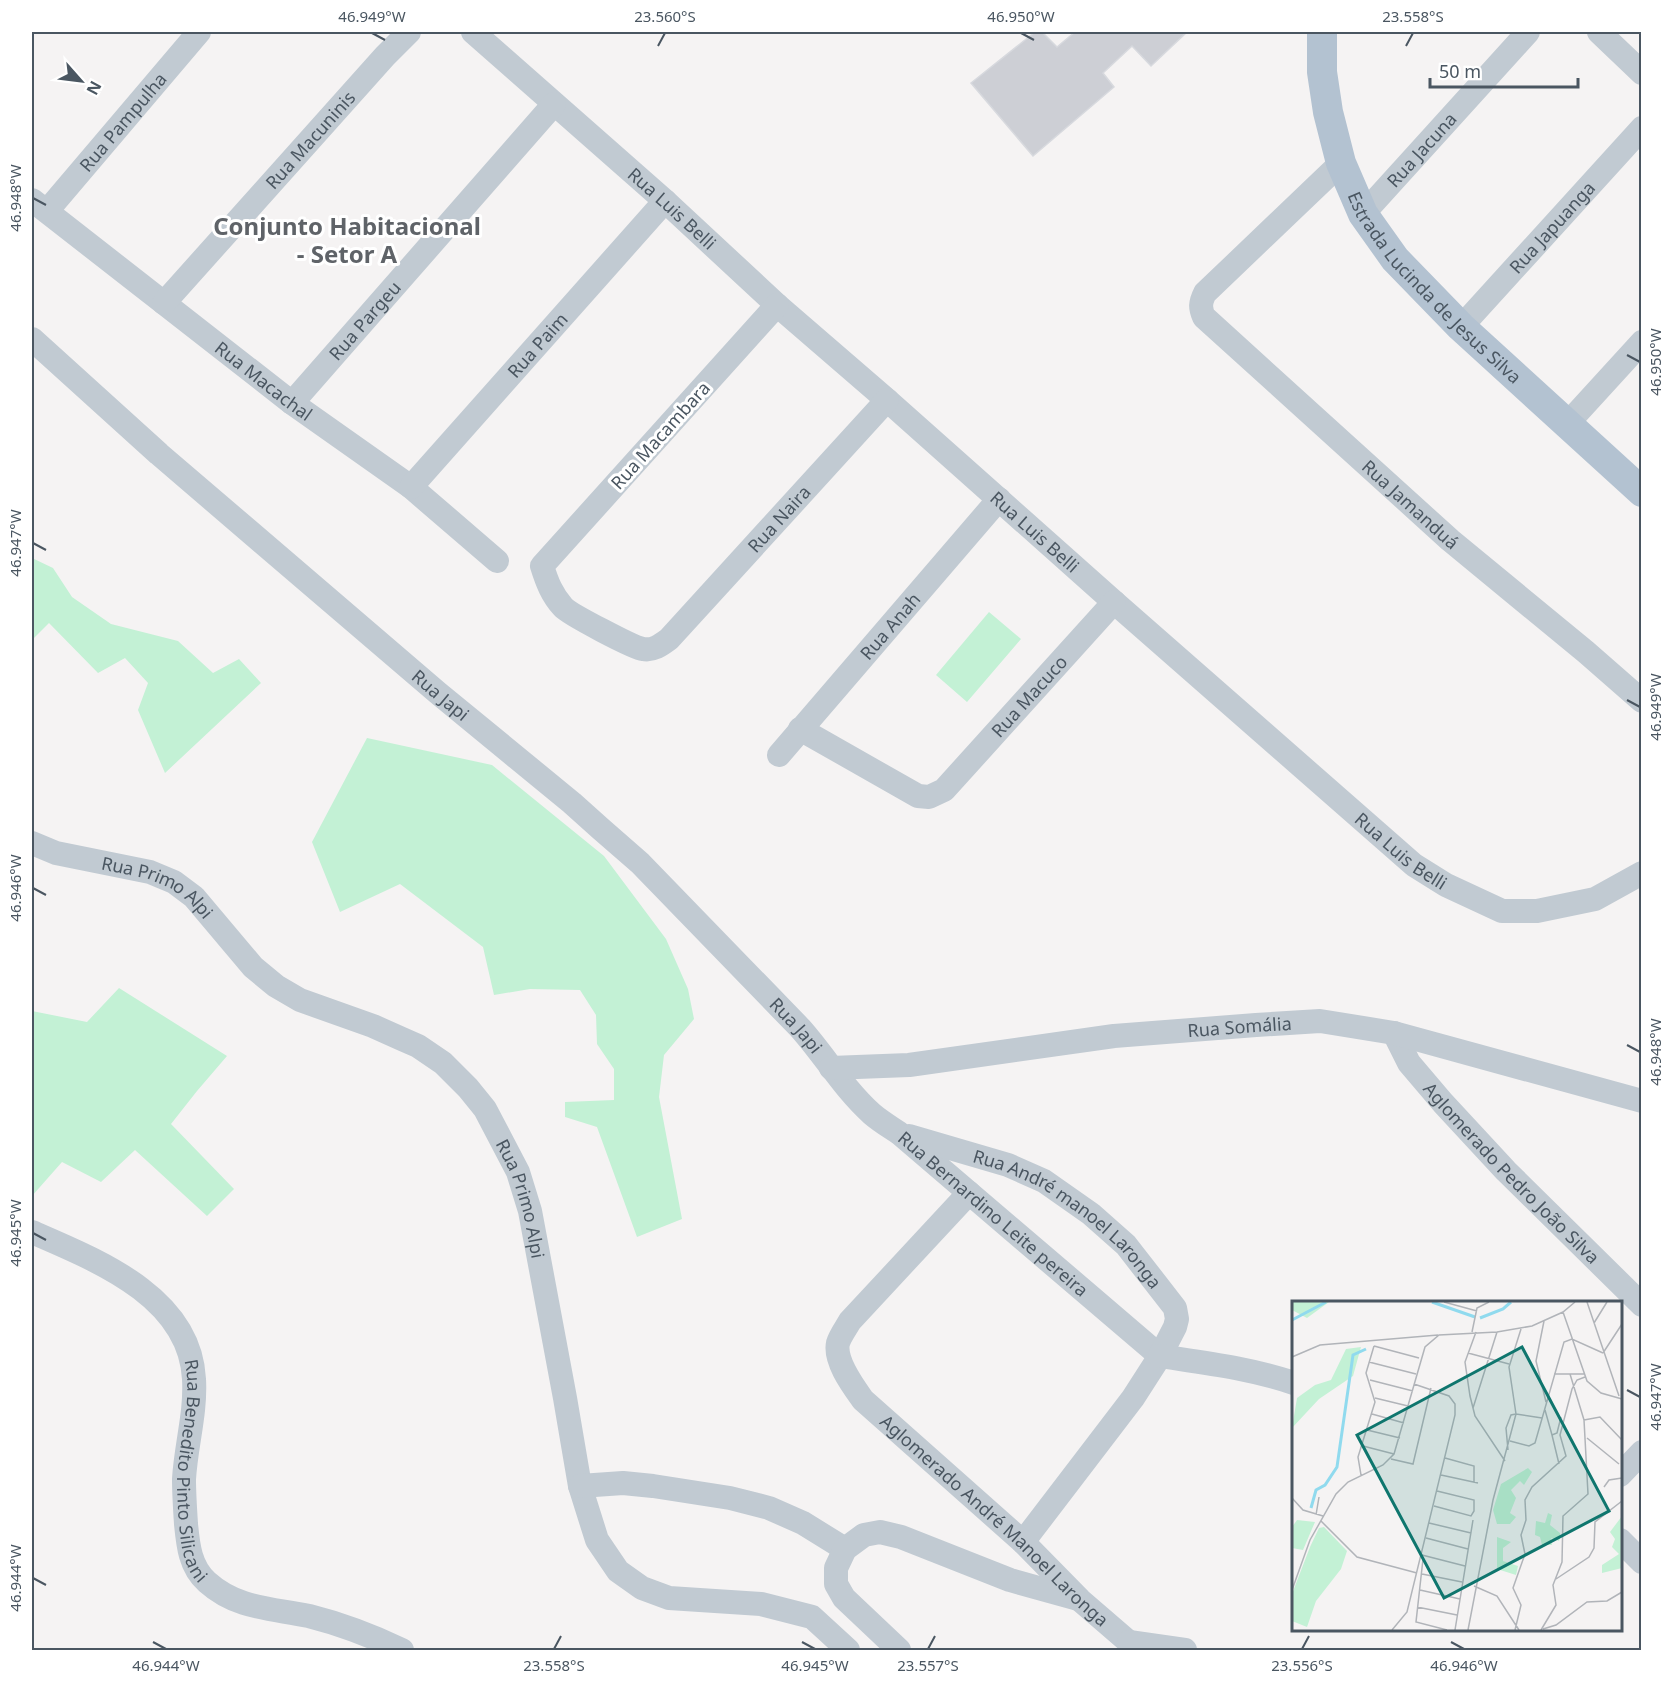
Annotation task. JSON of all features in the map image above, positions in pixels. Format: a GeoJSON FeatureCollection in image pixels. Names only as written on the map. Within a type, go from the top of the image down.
{"type":"FeatureCollection","features":[{"type":"Feature","properties":{"kind":"main road","name":"Estrada Lucinda de Jesus Silva"},"geometry":{"type":"LineString","coordinates":[[1322,32],[1322,72],[1328,112],[1341,163],[1363,214],[1395,259],[1461,327],[1641,492]]}},
{"type":"Feature","properties":{"kind":"street","name":"Rua Pampulha"},"geometry":{"type":"LineString","coordinates":[[39,205],[199,32]]}},
{"type":"Feature","properties":{"kind":"street","name":"Rua Macuninis"},"geometry":{"type":"LineString","coordinates":[[164,303],[409,32]]}},
{"type":"Feature","properties":{"kind":"street","name":"Rua Luis Belli"},"geometry":{"type":"LineString","coordinates":[[473,32],[665,201],[777,305],[1414,865],[1446,885],[1502,911],[1537,911],[1595,900],[1641,873]]}},
{"type":"Feature","properties":{"kind":"street","name":"Rua Jacuna"},"geometry":{"type":"LineString","coordinates":[[1363,214],[1527,32]]}},
{"type":"Feature","properties":{"kind":"street"},"geometry":{"type":"LineString","coordinates":[[1599,32],[1641,73]]}},
{"type":"Feature","properties":{"kind":"street","name":"Rua Pargeu"},"geometry":{"type":"LineString","coordinates":[[292,403],[554,104]]}},
{"type":"Feature","properties":{"kind":"street","name":"Rua Japuanga"},"geometry":{"type":"LineString","coordinates":[[1461,327],[1641,128]]}},
{"type":"Feature","properties":{"kind":"street","name":"Rua Jamanduá"},"geometry":{"type":"LineString","coordinates":[[1341,163],[1204,293],[1200,302],[1200,309],[1204,317],[1442,533],[1586,652],[1641,701]]}},
{"type":"Feature","properties":{"kind":"street","name":"Rua Paim"},"geometry":{"type":"LineString","coordinates":[[411,488],[665,201]]}},
{"type":"Feature","properties":{"kind":"street","name":"Rua Macachal"},"geometry":{"type":"LineString","coordinates":[[39,205],[292,403],[411,488],[497,561]]}},
{"type":"Feature","properties":{"kind":"street","name":"Rua Macambara"},"geometry":{"type":"LineString","coordinates":[[669,639],[656,648],[643,650],[565,610],[550,591],[542,566],[777,305]]}},
{"type":"Feature","properties":{"kind":"street","name":"Rua Japi"},"geometry":{"type":"LineString","coordinates":[[32,339],[159,454],[640,863],[817,1046],[831,1068]]}},
{"type":"Feature","properties":{"kind":"street"},"geometry":{"type":"LineString","coordinates":[[1568,423],[1641,342]]}},
{"type":"Feature","properties":{"kind":"street","name":"Rua Naira"},"geometry":{"type":"LineString","coordinates":[[669,639],[887,400]]}},
{"type":"Feature","properties":{"kind":"street","name":"Rua Anah"},"geometry":{"type":"LineString","coordinates":[[779,754],[999,499]]}},
{"type":"Feature","properties":{"kind":"street","name":"Rua Macuco"},"geometry":{"type":"LineString","coordinates":[[800,729],[918,796],[928,797],[944,790],[1114,603]]}},
{"type":"Feature","properties":{"kind":"street","name":"Rua Primo Alpi"},"geometry":{"type":"LineString","coordinates":[[32,843],[56,853],[150,872],[174,882],[194,897],[253,967],[276,986],[300,1000],[373,1026],[418,1047],[443,1063],[468,1088],[485,1110],[518,1172],[530,1211],[580,1486],[597,1540],[618,1571],[642,1588],[669,1598],[761,1604],[812,1617],[849,1650]]}},
{"type":"Feature","properties":{"kind":"street","name":"Rua Somália"},"geometry":{"type":"LineString","coordinates":[[831,1068],[909,1065],[1114,1036],[1320,1021],[1394,1033],[1641,1101]]}},
{"type":"Feature","properties":{"kind":"street","name":"Aglomerado Pedro João Silva"},"geometry":{"type":"LineString","coordinates":[[1394,1033],[1409,1063],[1443,1103],[1506,1171],[1641,1305]]}},
{"type":"Feature","properties":{"kind":"street","name":"Rua Bernardino Leite pereira"},"geometry":{"type":"LineString","coordinates":[[831,1068],[873,1115],[899,1133],[1160,1356]]}},
{"type":"Feature","properties":{"kind":"street","name":"Rua André manoel Laronga"},"geometry":{"type":"LineString","coordinates":[[899,1133],[1008,1165],[1044,1181],[1091,1214],[1126,1245],[1175,1308],[1177,1319],[1175,1327],[1160,1356],[1133,1398],[1023,1542]]}},
{"type":"Feature","properties":{"kind":"street","name":"Aglomerado André Manoel Laronga"},"geometry":{"type":"LineString","coordinates":[[969,1193],[849,1321],[837,1344],[840,1362],[863,1400],[1023,1542],[1080,1600],[1133,1646]]}},
{"type":"Feature","properties":{"kind":"street","name":"Rua Benedito Pinto Silicani"},"geometry":{"type":"LineString","coordinates":[[32,1232],[86,1256],[124,1277],[150,1296],[168,1315],[181,1334],[191,1356],[194,1379],[193,1408],[184,1477],[188,1544],[194,1564],[205,1580],[221,1594],[239,1602],[346,1626],[402,1650]]}},
{"type":"Feature","properties":{"kind":"street"},"geometry":{"type":"LineString","coordinates":[[1160,1356],[1241,1368],[1292,1383]]}},
{"type":"Feature","properties":{"kind":"street"},"geometry":{"type":"LineString","coordinates":[[1622,1473],[1641,1452]]}},
{"type":"Feature","properties":{"kind":"street"},"geometry":{"type":"LineString","coordinates":[[580,1486],[623,1483],[653,1485],[730,1498],[769,1508],[803,1523],[845,1549]]}},
{"type":"Feature","properties":{"kind":"street"},"geometry":{"type":"LineString","coordinates":[[899,1650],[843,1598],[836,1584],[836,1569],[845,1549],[864,1535],[880,1532],[901,1537],[1010,1580],[1080,1600]]}},
{"type":"Feature","properties":{"kind":"street"},"geometry":{"type":"LineString","coordinates":[[1622,1542],[1641,1562]]}},
{"type":"Feature","properties":{"kind":"street"},"geometry":{"type":"LineString","coordinates":[[1133,1646],[1185,1650]]}},
{"type":"Feature","properties":{"kind":"green space"},"geometry":{"type":"Polygon","coordinates":[[[32,558],[53,568],[72,597],[111,624],[178,641],[213,673],[239,659],[261,683],[165,773],[138,710],[148,683],[125,658],[98,673],[49,623],[32,640],[32,558]]]}},
{"type":"Feature","properties":{"kind":"green space"},"geometry":{"type":"Polygon","coordinates":[[[989,612],[1021,639],[967,702],[936,675],[989,612]]]}},
{"type":"Feature","properties":{"kind":"green space"},"geometry":{"type":"Polygon","coordinates":[[[367,738],[492,765],[604,856],[666,939],[688,989],[694,1019],[664,1055],[659,1097],[682,1219],[637,1237],[597,1127],[565,1117],[565,1102],[614,1100],[614,1069],[597,1044],[596,1015],[580,990],[530,989],[494,995],[483,947],[400,884],[340,912],[312,842],[367,738]]]}},
{"type":"Feature","properties":{"kind":"green space"},"geometry":{"type":"Polygon","coordinates":[[[119,988],[227,1056],[171,1124],[234,1189],[207,1216],[135,1150],[101,1182],[62,1162],[32,1196],[32,1011],[87,1022],[119,988]]]}},
{"type":"Feature","properties":{"kind":"building"},"geometry":{"type":"Polygon","coordinates":[[[1035,32],[1042,32],[1057,47],[1075,32],[1187,32],[1151,66],[1132,46],[1103,73],[1114,87],[1033,156],[971,83],[1035,32]]]}},
{"type":"Feature","properties":{"kind":"district","name":"Conjunto Habitacional - Setor A"},"geometry":{"type":"Point","coordinates":[347,239]}}]}
